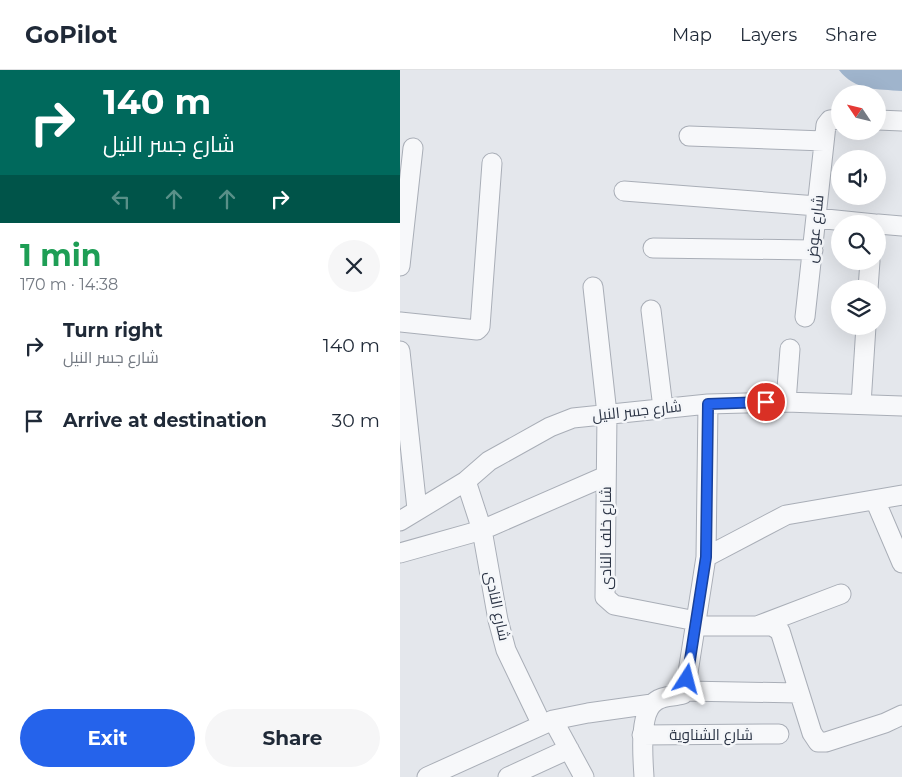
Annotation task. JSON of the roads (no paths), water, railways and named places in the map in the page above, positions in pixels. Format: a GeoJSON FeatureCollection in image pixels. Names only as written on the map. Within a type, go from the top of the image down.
{"type":"FeatureCollection","features":[{"type":"Feature","properties":{"kind":"street"},"geometry":{"type":"LineString","coordinates":[[886,120],[902,121]]}},
{"type":"Feature","properties":{"kind":"street","name":"شارع عوض"},"geometry":{"type":"LineString","coordinates":[[805,317],[824,141],[827,122],[831,121]]}},
{"type":"Feature","properties":{"kind":"street"},"geometry":{"type":"LineString","coordinates":[[689,136],[824,141]]}},
{"type":"Feature","properties":{"kind":"street"},"geometry":{"type":"LineString","coordinates":[[400,266],[413,148]]}},
{"type":"Feature","properties":{"kind":"street"},"geometry":{"type":"LineString","coordinates":[[400,322],[476,330],[480,327],[492,163]]}},
{"type":"Feature","properties":{"kind":"street"},"geometry":{"type":"LineString","coordinates":[[624,190],[831,215]]}},
{"type":"Feature","properties":{"kind":"street"},"geometry":{"type":"LineString","coordinates":[[886,225],[902,226]]}},
{"type":"Feature","properties":{"kind":"street"},"geometry":{"type":"LineString","coordinates":[[653,248],[813,250]]}},
{"type":"Feature","properties":{"kind":"street","name":"شارع خلف النادى"},"geometry":{"type":"LineString","coordinates":[[593,287],[607,414],[605,596],[614,606],[696,623],[757,626]]}},
{"type":"Feature","properties":{"kind":"street"},"geometry":{"type":"LineString","coordinates":[[651,310],[663,408]]}},
{"type":"Feature","properties":{"kind":"street"},"geometry":{"type":"LineString","coordinates":[[861,404],[865,335]]}},
{"type":"Feature","properties":{"kind":"street"},"geometry":{"type":"LineString","coordinates":[[786,402],[790,350]]}},
{"type":"Feature","properties":{"kind":"street"},"geometry":{"type":"LineString","coordinates":[[400,351],[417,509]]}},
{"type":"Feature","properties":{"kind":"street","name":"شارع جسر النيل"},"geometry":{"type":"LineString","coordinates":[[400,521],[466,481],[489,460],[550,427],[573,418],[708,404],[786,402],[902,406]]}},
{"type":"Feature","properties":{"kind":"street"},"geometry":{"type":"LineString","coordinates":[[685,691],[706,557],[708,404]]}},
{"type":"Feature","properties":{"kind":"street"},"geometry":{"type":"LineString","coordinates":[[400,553],[482,530],[606,476]]}},
{"type":"Feature","properties":{"kind":"street","name":"شارع النادى"},"geometry":{"type":"LineString","coordinates":[[466,481],[482,530],[498,620],[506,650],[548,723],[569,749],[584,777]]}},
{"type":"Feature","properties":{"kind":"street"},"geometry":{"type":"LineString","coordinates":[[706,557],[786,515],[902,494]]}},
{"type":"Feature","properties":{"kind":"street"},"geometry":{"type":"LineString","coordinates":[[875,500],[902,563]]}},
{"type":"Feature","properties":{"kind":"street"},"geometry":{"type":"LineString","coordinates":[[757,626],[841,594]]}},
{"type":"Feature","properties":{"kind":"street"},"geometry":{"type":"LineString","coordinates":[[757,626],[772,626],[780,631],[798,694],[815,740],[821,743],[885,723],[902,714]]}},
{"type":"Feature","properties":{"kind":"street"},"geometry":{"type":"LineString","coordinates":[[427,777],[548,723],[588,713],[652,704],[657,700],[680,695],[685,691],[798,694]]}},
{"type":"Feature","properties":{"kind":"street"},"geometry":{"type":"LineString","coordinates":[[644,777],[642,735],[652,704]]}},
{"type":"Feature","properties":{"kind":"street","name":"شارع الشناوية"},"geometry":{"type":"LineString","coordinates":[[642,735],[779,734]]}},
{"type":"Feature","properties":{"kind":"street"},"geometry":{"type":"LineString","coordinates":[[508,777],[569,749]]}},
{"type":"Feature","properties":{"kind":"water"},"geometry":{"type":"Polygon","coordinates":[[[839,70],[902,70],[902,91],[886,90],[886,85],[859,85],[845,77],[839,70]]]}}]}
